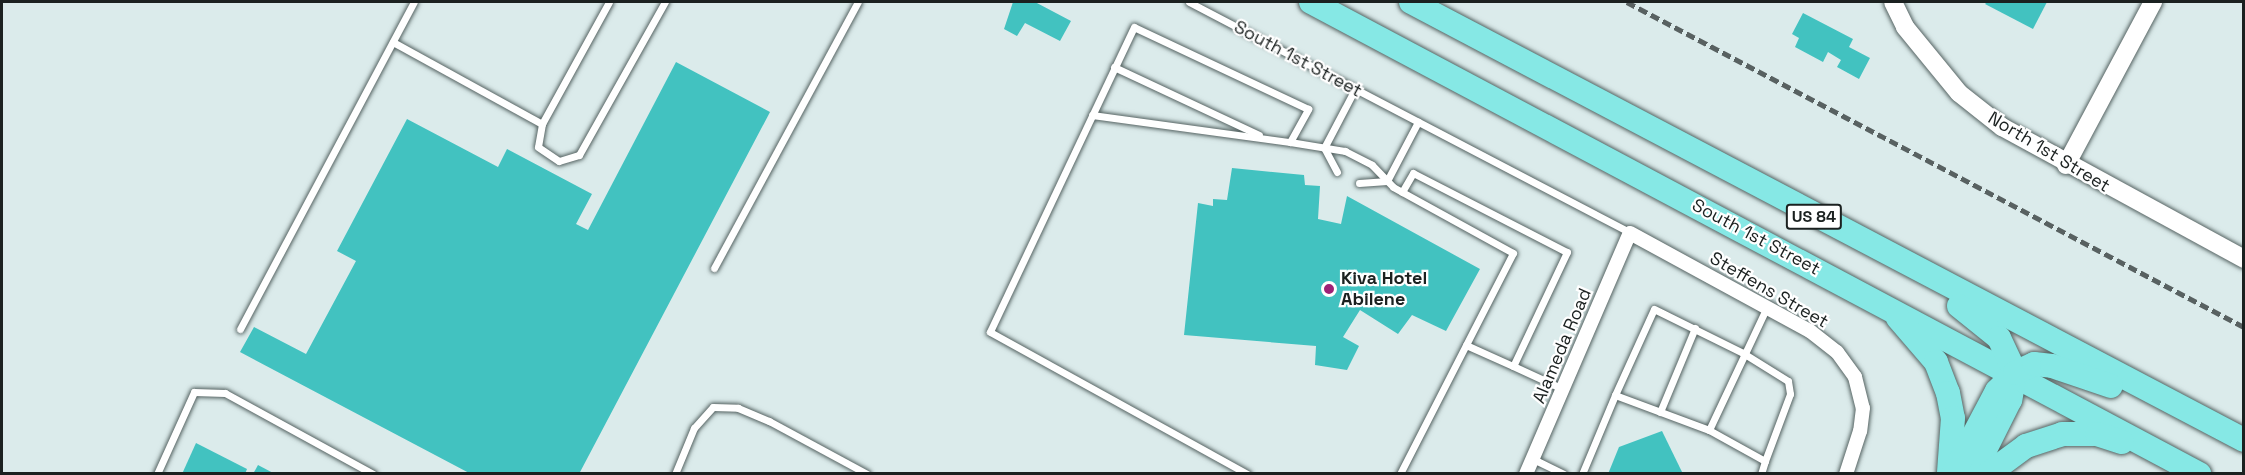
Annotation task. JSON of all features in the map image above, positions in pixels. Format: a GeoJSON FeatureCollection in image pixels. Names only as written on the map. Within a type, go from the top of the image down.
{"type":"FeatureCollection","features":[{"type":"Feature","properties":{"kind":"highway","name":"South 1st Street"},"geometry":{"type":"LineString","coordinates":[[1311,2],[2015,373],[2199,474]]}},
{"type":"Feature","properties":{"kind":"highway","name":"US 84"},"geometry":{"type":"LineString","coordinates":[[1411,2],[1875,249],[2244,440]]}},
{"type":"Feature","properties":{"kind":"highway"},"geometry":{"type":"LineString","coordinates":[[1875,249],[1980,321],[1998,338],[2015,373],[2010,400],[1973,474]]}},
{"type":"Feature","properties":{"kind":"highway","name":"US 84"},"geometry":{"type":"LineString","coordinates":[[1888,307],[1936,362],[1948,393],[1953,418],[1951,474]]}},
{"type":"Feature","properties":{"kind":"highway"},"geometry":{"type":"LineString","coordinates":[[1951,474],[1997,391],[2015,373],[2034,364],[2052,366],[2219,428]]}},
{"type":"Feature","properties":{"kind":"highway"},"geometry":{"type":"LineString","coordinates":[[1988,474],[2026,446],[2062,434],[2097,434],[2162,454]]}},
{"type":"Feature","properties":{"kind":"main road","name":"North 1st Street"},"geometry":{"type":"LineString","coordinates":[[1893,2],[1905,27],[1959,93],[2002,127],[2067,165],[2244,259]]}},
{"type":"Feature","properties":{"kind":"main road"},"geometry":{"type":"LineString","coordinates":[[2067,165],[2153,2]]}},
{"type":"Feature","properties":{"kind":"street","name":"Steffens Street"},"geometry":{"type":"LineString","coordinates":[[1630,233],[1767,307],[1837,352],[1855,377],[1863,408],[1860,431],[1846,474]]}},
{"type":"Feature","properties":{"kind":"street","name":"Alameda Road"},"geometry":{"type":"LineString","coordinates":[[1526,474],[1630,233]]}},
{"type":"Feature","properties":{"kind":"lane"},"geometry":{"type":"LineString","coordinates":[[240,329],[414,2]]}},
{"type":"Feature","properties":{"kind":"lane"},"geometry":{"type":"LineString","coordinates":[[609,2],[542,124],[538,147],[544,155],[559,161],[579,155],[665,2]]}},
{"type":"Feature","properties":{"kind":"lane"},"geometry":{"type":"LineString","coordinates":[[714,268],[858,2]]}},
{"type":"Feature","properties":{"kind":"lane","name":"South 1st Street"},"geometry":{"type":"LineString","coordinates":[[1189,2],[1630,233]]}},
{"type":"Feature","properties":{"kind":"lane"},"geometry":{"type":"LineString","coordinates":[[1247,474],[990,332],[1134,27],[1308,109],[1290,142]]}},
{"type":"Feature","properties":{"kind":"lane"},"geometry":{"type":"LineString","coordinates":[[393,42],[542,124]]}},
{"type":"Feature","properties":{"kind":"lane"},"geometry":{"type":"LineString","coordinates":[[1114,67],[1267,139]]}},
{"type":"Feature","properties":{"kind":"lane"},"geometry":{"type":"LineString","coordinates":[[1324,148],[1355,89]]}},
{"type":"Feature","properties":{"kind":"lane"},"geometry":{"type":"LineString","coordinates":[[1092,115],[1345,151],[1372,165],[1387,181],[1402,192],[1513,253],[1400,474]]}},
{"type":"Feature","properties":{"kind":"lane"},"geometry":{"type":"LineString","coordinates":[[1387,181],[1418,122]]}},
{"type":"Feature","properties":{"kind":"lane"},"geometry":{"type":"LineString","coordinates":[[1324,148],[1337,172]]}},
{"type":"Feature","properties":{"kind":"lane"},"geometry":{"type":"LineString","coordinates":[[1402,192],[1413,173],[1567,252],[1513,366]]}},
{"type":"Feature","properties":{"kind":"lane"},"geometry":{"type":"LineString","coordinates":[[1359,183],[1387,181]]}},
{"type":"Feature","properties":{"kind":"lane"},"geometry":{"type":"LineString","coordinates":[[1709,430],[1743,353],[1767,307]]}},
{"type":"Feature","properties":{"kind":"lane"},"geometry":{"type":"LineString","coordinates":[[1582,474],[1654,309],[1743,353],[1788,381],[1790,394],[1761,474]]}},
{"type":"Feature","properties":{"kind":"lane"},"geometry":{"type":"LineString","coordinates":[[1660,412],[1695,328]]}},
{"type":"Feature","properties":{"kind":"lane"},"geometry":{"type":"LineString","coordinates":[[1466,345],[1563,389]]}},
{"type":"Feature","properties":{"kind":"lane"},"geometry":{"type":"LineString","coordinates":[[157,474],[194,392],[225,393],[373,474]]}},
{"type":"Feature","properties":{"kind":"lane"},"geometry":{"type":"LineString","coordinates":[[1615,395],[1709,430],[1765,461]]}},
{"type":"Feature","properties":{"kind":"lane"},"geometry":{"type":"LineString","coordinates":[[675,474],[694,428],[713,407],[738,408],[769,420],[867,474]]}},
{"type":"Feature","properties":{"kind":"lane"},"geometry":{"type":"LineString","coordinates":[[1533,459],[1564,474]]}},
{"type":"Feature","properties":{"kind":"building"},"geometry":{"type":"Polygon","coordinates":[[[1013,2],[1035,2],[1071,21],[1060,41],[1025,23],[1017,36],[1004,29],[1013,2]]]}},
{"type":"Feature","properties":{"kind":"building"},"geometry":{"type":"Polygon","coordinates":[[[1987,2],[2047,2],[2033,29],[1985,4],[1987,2]]]}},
{"type":"Feature","properties":{"kind":"building"},"geometry":{"type":"Polygon","coordinates":[[[1803,13],[1853,39],[1849,47],[1870,58],[1859,79],[1837,67],[1841,60],[1828,52],[1823,62],[1795,47],[1799,38],[1792,34],[1803,13]]]}},
{"type":"Feature","properties":{"kind":"building"},"geometry":{"type":"Polygon","coordinates":[[[676,62],[770,112],[579,474],[471,474],[240,352],[254,327],[306,354],[356,261],[337,251],[407,119],[498,167],[507,149],[592,194],[576,224],[588,230],[676,62]]]}},
{"type":"Feature","properties":{"kind":"building","name":"Kiva Hotel Abilene"},"geometry":{"type":"Polygon","coordinates":[[[1232,168],[1304,175],[1305,185],[1320,186],[1318,219],[1341,224],[1347,196],[1480,269],[1446,331],[1412,315],[1398,334],[1360,310],[1343,337],[1359,346],[1347,370],[1315,365],[1316,346],[1184,335],[1198,203],[1213,206],[1213,199],[1227,200],[1232,168]]]}},
{"type":"Feature","properties":{"kind":"building"},"geometry":{"type":"Polygon","coordinates":[[[1662,431],[1683,474],[1608,474],[1619,447],[1662,431]]]}},
{"type":"Feature","properties":{"kind":"building"},"geometry":{"type":"Polygon","coordinates":[[[196,443],[247,469],[245,474],[182,474],[196,443]]]}},
{"type":"Feature","properties":{"kind":"building"},"geometry":{"type":"Polygon","coordinates":[[[258,465],[275,474],[253,474],[258,465]]]}},
{"type":"Feature","properties":{"kind":"railway"},"geometry":{"type":"LineString","coordinates":[[1627,2],[2244,327]]}},
{"type":"Feature","properties":{"kind":"place","name":"Kiva Hotel Abilene"},"geometry":{"type":"Point","coordinates":[1329,289]}}]}
